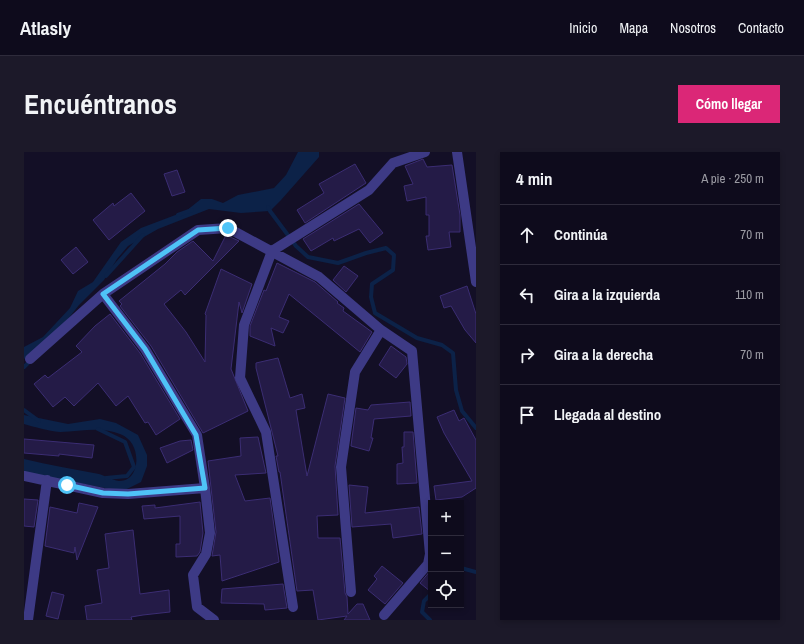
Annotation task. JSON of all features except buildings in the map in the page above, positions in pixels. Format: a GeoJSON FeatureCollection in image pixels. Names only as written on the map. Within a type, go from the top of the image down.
{"type":"FeatureCollection","features":[{"type":"Feature","properties":{"kind":"street"},"geometry":{"type":"LineString","coordinates":[[293,607],[266,432],[240,378],[244,325],[272,251],[370,190],[393,163],[425,152]]}},
{"type":"Feature","properties":{"kind":"street"},"geometry":{"type":"LineString","coordinates":[[457,152],[476,282]]}},
{"type":"Feature","properties":{"kind":"street"},"geometry":{"type":"LineString","coordinates":[[30,359],[103,294],[198,230],[228,228],[319,277],[381,330],[412,351],[430,554],[428,564],[384,615]]}},
{"type":"Feature","properties":{"kind":"street"},"geometry":{"type":"LineString","coordinates":[[103,294],[145,349],[196,435],[205,488],[210,533],[206,554],[193,575],[197,607],[214,620]]}},
{"type":"Feature","properties":{"kind":"street"},"geometry":{"type":"LineString","coordinates":[[351,592],[341,467],[355,372],[381,330]]}},
{"type":"Feature","properties":{"kind":"street"},"geometry":{"type":"LineString","coordinates":[[24,476],[103,493],[128,494],[205,488]]}},
{"type":"Feature","properties":{"kind":"street"},"geometry":{"type":"LineString","coordinates":[[28,620],[47,480]]}},
{"type":"Feature","properties":{"kind":"water"},"geometry":{"type":"Polygon","coordinates":[[[298,152],[319,152],[319,157],[270,211],[241,213],[209,209],[158,229],[128,246],[117,259],[104,280],[79,305],[57,333],[24,359],[24,347],[43,337],[70,308],[78,291],[93,282],[121,242],[141,228],[186,211],[201,199],[212,199],[223,203],[238,195],[274,188],[286,175],[298,152]]]}},
{"type":"Feature","properties":{"kind":"water"},"geometry":{"type":"Polygon","coordinates":[[[24,415],[68,424],[100,419],[116,423],[138,435],[147,455],[147,466],[141,482],[125,490],[105,488],[24,472],[24,459],[99,474],[119,481],[126,480],[132,475],[135,469],[136,453],[133,445],[127,438],[120,434],[105,430],[51,431],[24,424],[24,415]]]}},
{"type":"Feature","properties":{"kind":"waterway"},"geometry":{"type":"LineString","coordinates":[[268,207],[296,246],[308,257],[338,263],[386,248],[394,255],[393,270],[372,284],[371,297],[375,313],[417,338],[442,345],[453,353],[456,390],[462,411],[476,428]]}},
{"type":"Feature","properties":{"kind":"waterway"},"geometry":{"type":"LineString","coordinates":[[178,215],[192,210]]}},
{"type":"Feature","properties":{"kind":"waterway"},"geometry":{"type":"LineString","coordinates":[[106,276],[143,235]]}},
{"type":"Feature","properties":{"kind":"waterway"},"geometry":{"type":"LineString","coordinates":[[24,367],[31,360]]}},
{"type":"Feature","properties":{"kind":"waterway"},"geometry":{"type":"LineString","coordinates":[[24,410],[39,421]]}},
{"type":"Feature","properties":{"kind":"waterway"},"geometry":{"type":"LineString","coordinates":[[98,429],[125,442],[134,467],[127,476],[106,478]]}},
{"type":"Feature","properties":{"kind":"waterway"},"geometry":{"type":"LineString","coordinates":[[464,569],[476,572]]}},
{"type":"Feature","properties":{"kind":"waterway"},"geometry":{"type":"LineString","coordinates":[[428,597],[424,601],[422,612],[430,620]]}},
{"type":"Feature","properties":{"kind":"route"},"geometry":{"type":"LineString","coordinates":[[67,485],[103,493],[128,494],[205,488],[196,435],[145,349],[103,294],[198,230],[228,228]]}}]}
